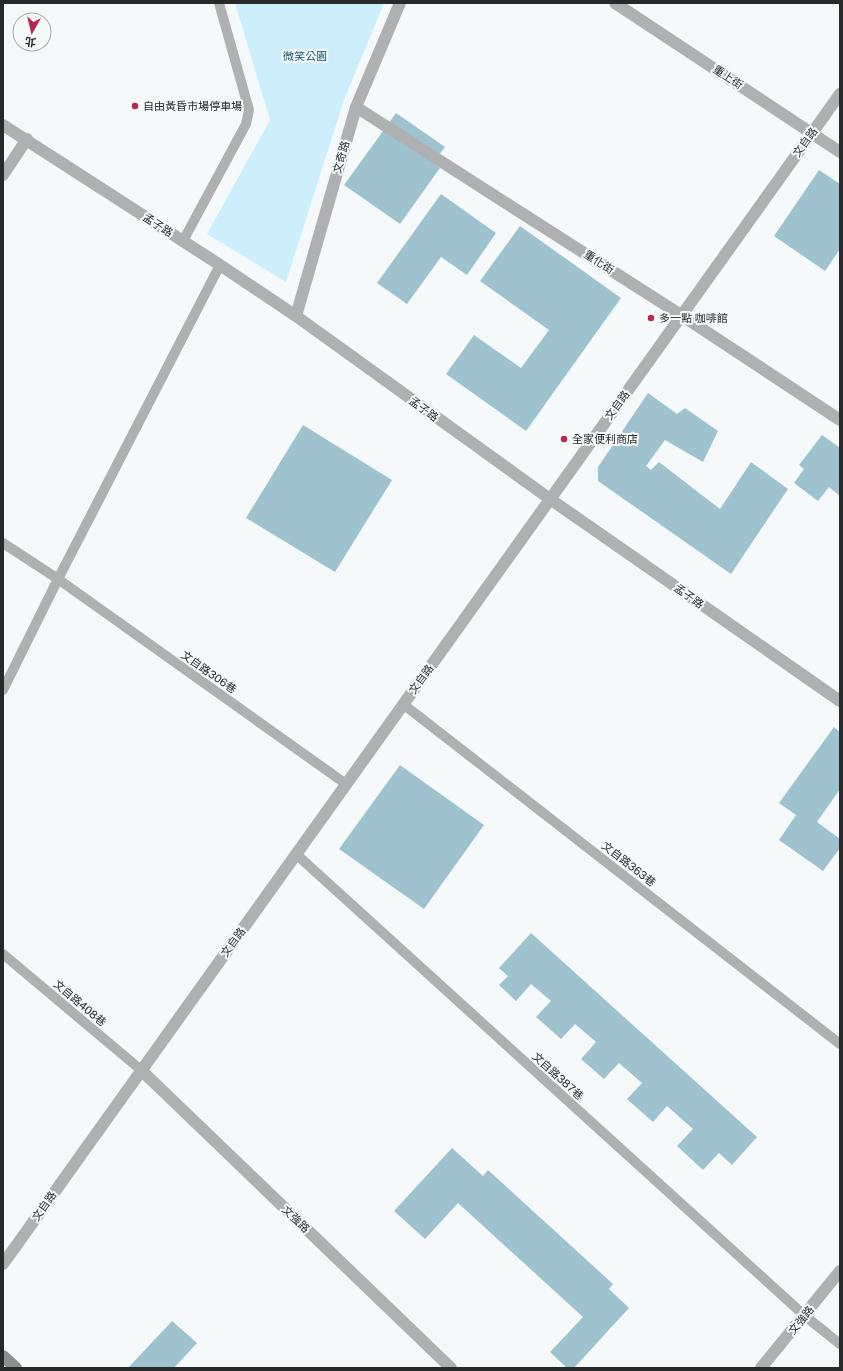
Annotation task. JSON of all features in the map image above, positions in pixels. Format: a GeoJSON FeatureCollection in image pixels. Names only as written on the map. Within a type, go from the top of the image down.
{"type":"FeatureCollection","features":[{"type":"Feature","properties":{"kind":"street","name":"文奇路"},"geometry":{"type":"LineString","coordinates":[[296,316],[356,107],[400,3]]}},
{"type":"Feature","properties":{"kind":"street","name":"重上街"},"geometry":{"type":"LineString","coordinates":[[615,3],[840,152]]}},
{"type":"Feature","properties":{"kind":"street","name":"文自路"},"geometry":{"type":"LineString","coordinates":[[3,1264],[840,94]]}},
{"type":"Feature","properties":{"kind":"street","name":"重化街"},"geometry":{"type":"LineString","coordinates":[[356,107],[682,315],[840,420]]}},
{"type":"Feature","properties":{"kind":"street","name":"孟子路"},"geometry":{"type":"LineString","coordinates":[[3,125],[27,139],[296,316],[550,499],[840,701]]}},
{"type":"Feature","properties":{"kind":"street"},"geometry":{"type":"LineString","coordinates":[[3,175],[27,139]]}},
{"type":"Feature","properties":{"kind":"street","name":"文強路"},"geometry":{"type":"LineString","coordinates":[[141,1070],[451,1368]]}},
{"type":"Feature","properties":{"kind":"street","name":"文強路"},"geometry":{"type":"LineString","coordinates":[[761,1368],[805,1316],[840,1271]]}},
{"type":"Feature","properties":{"kind":"street"},"geometry":{"type":"LineString","coordinates":[[3,1356],[16,1368]]}},
{"type":"Feature","properties":{"kind":"lane"},"geometry":{"type":"LineString","coordinates":[[183,241],[246,124],[249,110],[219,3]]}},
{"type":"Feature","properties":{"kind":"lane"},"geometry":{"type":"LineString","coordinates":[[3,690],[58,579],[220,265]]}},
{"type":"Feature","properties":{"kind":"lane","name":"文自路306巷"},"geometry":{"type":"LineString","coordinates":[[3,543],[58,579],[346,784]]}},
{"type":"Feature","properties":{"kind":"lane","name":"文自路363巷"},"geometry":{"type":"LineString","coordinates":[[403,704],[840,1044]]}},
{"type":"Feature","properties":{"kind":"lane","name":"文自路387巷"},"geometry":{"type":"LineString","coordinates":[[296,854],[805,1316],[840,1344]]}},
{"type":"Feature","properties":{"kind":"lane","name":"文自路408巷"},"geometry":{"type":"LineString","coordinates":[[3,954],[141,1070]]}},
{"type":"Feature","properties":{"kind":"green space","name":"微笑公園"},"geometry":{"type":"Polygon","coordinates":[[[235,3],[384,3],[344,100],[286,282],[207,234],[270,120],[235,3]]]}},
{"type":"Feature","properties":{"kind":"building"},"geometry":{"type":"Polygon","coordinates":[[[396,113],[445,147],[433,163],[440,168],[400,224],[344,185],[396,113]]]}},
{"type":"Feature","properties":{"kind":"building"},"geometry":{"type":"Polygon","coordinates":[[[819,170],[840,184],[840,249],[825,271],[774,236],[819,170]]]}},
{"type":"Feature","properties":{"kind":"building"},"geometry":{"type":"Polygon","coordinates":[[[441,194],[496,233],[467,275],[441,257],[407,304],[377,283],[441,194]]]}},
{"type":"Feature","properties":{"kind":"building"},"geometry":{"type":"Polygon","coordinates":[[[520,226],[621,298],[526,431],[446,374],[474,335],[521,368],[549,330],[480,281],[520,226]]]}},
{"type":"Feature","properties":{"kind":"building"},"geometry":{"type":"Polygon","coordinates":[[[648,393],[677,414],[685,408],[718,431],[703,462],[665,440],[646,466],[651,470],[659,462],[720,509],[751,462],[788,489],[731,574],[598,481],[598,467],[648,393]]]}},
{"type":"Feature","properties":{"kind":"building"},"geometry":{"type":"Polygon","coordinates":[[[303,425],[392,480],[335,572],[246,518],[303,425]]]}},
{"type":"Feature","properties":{"kind":"building"},"geometry":{"type":"Polygon","coordinates":[[[822,435],[840,448],[840,496],[829,487],[818,501],[794,483],[804,469],[799,465],[822,435]]]}},
{"type":"Feature","properties":{"kind":"building"},"geometry":{"type":"Polygon","coordinates":[[[834,727],[840,732],[840,789],[817,822],[840,839],[840,848],[823,871],[779,840],[796,815],[779,803],[834,727]]]}},
{"type":"Feature","properties":{"kind":"building"},"geometry":{"type":"Polygon","coordinates":[[[400,765],[484,825],[424,909],[339,849],[400,765]]]}},
{"type":"Feature","properties":{"kind":"building"},"geometry":{"type":"Polygon","coordinates":[[[531,933],[757,1137],[732,1165],[719,1153],[703,1170],[677,1146],[693,1129],[667,1106],[653,1122],[627,1099],[642,1083],[619,1063],[604,1079],[581,1059],[596,1042],[575,1024],[561,1039],[536,1017],[551,1001],[531,984],[516,1001],[499,985],[508,976],[499,968],[531,933]]]}},
{"type":"Feature","properties":{"kind":"building"},"geometry":{"type":"Polygon","coordinates":[[[452,1148],[483,1176],[488,1170],[613,1284],[609,1289],[629,1308],[574,1368],[567,1368],[550,1352],[583,1317],[458,1203],[425,1239],[394,1211],[452,1148]]]}},
{"type":"Feature","properties":{"kind":"building"},"geometry":{"type":"Polygon","coordinates":[[[172,1321],[197,1343],[174,1368],[128,1368],[172,1321]]]}},
{"type":"Feature","properties":{"kind":"place","name":"自由黃昏市場停車場"},"geometry":{"type":"Point","coordinates":[135,106]}},
{"type":"Feature","properties":{"kind":"place","name":"多一點 咖啡館"},"geometry":{"type":"Point","coordinates":[651,318]}},
{"type":"Feature","properties":{"kind":"place","name":"全家便利商店"},"geometry":{"type":"Point","coordinates":[564,439]}}]}
